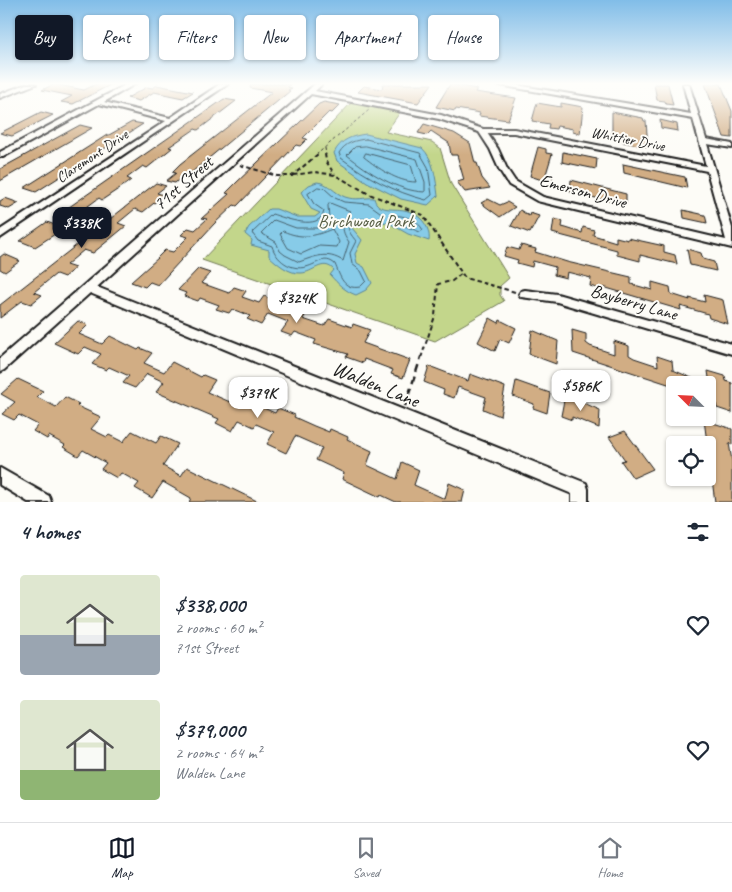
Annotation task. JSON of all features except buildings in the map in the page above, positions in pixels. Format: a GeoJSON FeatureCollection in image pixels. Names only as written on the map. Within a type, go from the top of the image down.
{"type":"FeatureCollection","features":[{"type":"Feature","properties":{"kind":"street"},"geometry":{"type":"LineString","coordinates":[[0,156],[88,107]]}},
{"type":"Feature","properties":{"kind":"street"},"geometry":{"type":"LineString","coordinates":[[120,107],[171,120]]}},
{"type":"Feature","properties":{"kind":"street","name":"Claremont Drive"},"geometry":{"type":"LineString","coordinates":[[0,234],[190,107]]}},
{"type":"Feature","properties":{"kind":"street","name":"71st Street"},"geometry":{"type":"LineString","coordinates":[[0,366],[293,107]]}},
{"type":"Feature","properties":{"kind":"street"},"geometry":{"type":"LineString","coordinates":[[390,107],[452,119],[482,131]]}},
{"type":"Feature","properties":{"kind":"street"},"geometry":{"type":"LineString","coordinates":[[638,107],[695,117]]}},
{"type":"Feature","properties":{"kind":"street"},"geometry":{"type":"LineString","coordinates":[[692,107],[732,244]]}},
{"type":"Feature","properties":{"kind":"street","name":"Whittier Drive"},"geometry":{"type":"LineString","coordinates":[[482,131],[514,131],[710,169]]}},
{"type":"Feature","properties":{"kind":"street","name":"Emerson Drive"},"geometry":{"type":"LineString","coordinates":[[482,131],[494,148],[503,169],[512,183],[533,196],[732,244]]}},
{"type":"Feature","properties":{"kind":"street"},"geometry":{"type":"LineString","coordinates":[[702,141],[732,146]]}},
{"type":"Feature","properties":{"kind":"street","name":"Walden Lane"},"geometry":{"type":"LineString","coordinates":[[88,288],[580,489],[580,502]]}},
{"type":"Feature","properties":{"kind":"street","name":"Bayberry Lane"},"geometry":{"type":"LineString","coordinates":[[525,294],[557,298],[732,349]]}},
{"type":"Feature","properties":{"kind":"street"},"geometry":{"type":"LineString","coordinates":[[0,476],[43,502]]}},
{"type":"Feature","properties":{"kind":"path"},"geometry":{"type":"LineString","coordinates":[[293,175],[357,122],[369,111],[369,107]]}},
{"type":"Feature","properties":{"kind":"path"},"geometry":{"type":"LineString","coordinates":[[326,148],[326,161],[335,175]]}},
{"type":"Feature","properties":{"kind":"path"},"geometry":{"type":"LineString","coordinates":[[230,163],[277,176],[287,177],[315,172],[335,175],[369,194],[423,215],[465,278],[525,294]]}},
{"type":"Feature","properties":{"kind":"path"},"geometry":{"type":"LineString","coordinates":[[401,416],[435,316],[438,284],[452,281],[461,274]]}},
{"type":"Feature","properties":{"kind":"green space","name":"Birchwood Park"},"geometry":{"type":"Polygon","coordinates":[[[347,107],[382,107],[401,111],[386,132],[432,142],[440,148],[451,184],[509,278],[500,286],[500,295],[504,301],[435,341],[202,260],[347,107]]]}},
{"type":"Feature","properties":{"kind":"water"},"geometry":{"type":"Polygon","coordinates":[[[366,134],[422,148],[432,164],[438,196],[428,205],[401,199],[367,182],[337,161],[334,153],[340,144],[352,137],[366,134]]]}},
{"type":"Feature","properties":{"kind":"water"},"geometry":{"type":"Polygon","coordinates":[[[317,182],[325,184],[345,197],[353,199],[374,198],[378,206],[404,210],[415,214],[426,225],[429,241],[408,234],[387,222],[370,225],[354,224],[352,228],[362,240],[355,254],[357,263],[364,267],[372,283],[366,290],[356,295],[345,289],[330,275],[334,270],[326,265],[301,273],[288,270],[269,256],[269,250],[251,245],[252,240],[245,234],[249,227],[269,209],[276,209],[297,217],[315,217],[320,213],[311,209],[301,192],[309,185],[317,182]]]}}]}
